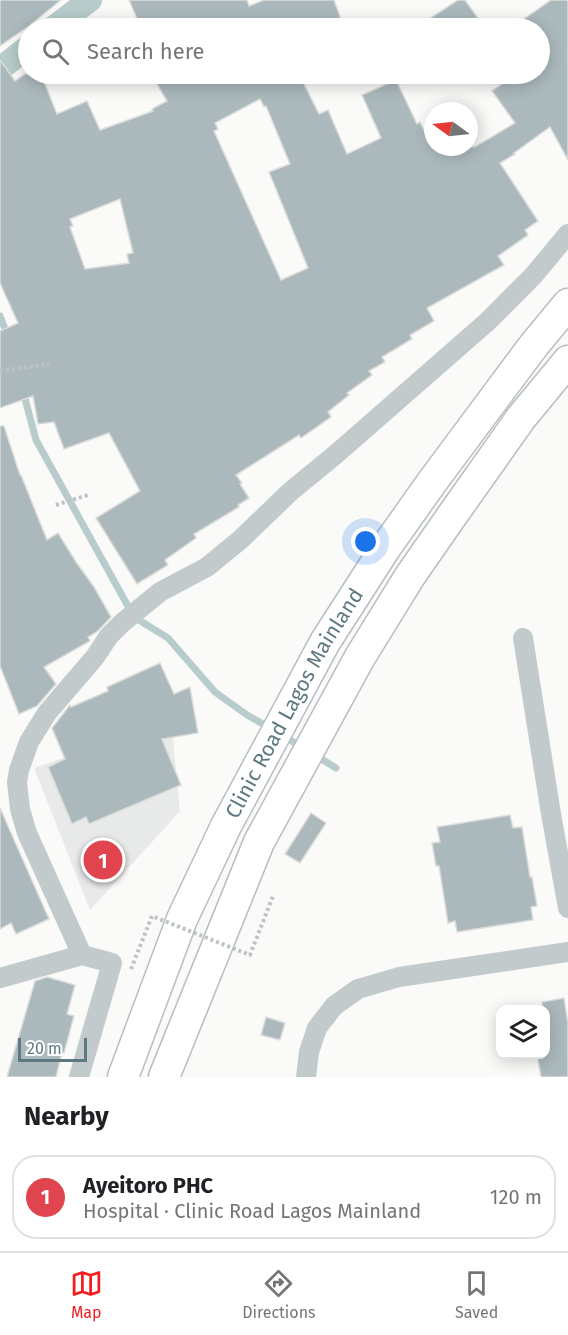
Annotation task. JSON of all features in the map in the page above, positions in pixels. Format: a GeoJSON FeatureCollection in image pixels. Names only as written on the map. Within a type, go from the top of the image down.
{"type":"FeatureCollection","features":[{"type":"Feature","properties":{"kind":"main road","name":"Clinic Road Lagos Mainland"},"geometry":{"type":"LineString","coordinates":[[123,1077],[182,919],[226,826],[325,642],[386,547],[432,482],[534,345],[568,304]]}},
{"type":"Feature","properties":{"kind":"main road","name":"Clinic Road Lagos Mainland"},"geometry":{"type":"LineString","coordinates":[[164,1077],[260,842],[360,657],[450,517],[521,418],[568,361]]}},
{"type":"Feature","properties":{"kind":"street"},"geometry":{"type":"LineString","coordinates":[[82,955],[27,833],[20,809],[17,782],[19,770],[29,742],[47,713],[109,636],[123,623],[160,592],[207,567],[240,540],[291,491],[487,322],[533,276],[568,234]]}},
{"type":"Feature","properties":{"kind":"street"},"geometry":{"type":"LineString","coordinates":[[523,638],[568,908]]}},
{"type":"Feature","properties":{"kind":"street"},"geometry":{"type":"LineString","coordinates":[[306,1077],[309,1052],[317,1028],[334,1006],[358,989],[399,977],[568,952]]}},
{"type":"Feature","properties":{"kind":"street"},"geometry":{"type":"LineString","coordinates":[[0,978],[82,955],[112,963],[79,1077]]}},
{"type":"Feature","properties":{"kind":"path"},"geometry":{"type":"LineString","coordinates":[[2,371],[49,364]]}},
{"type":"Feature","properties":{"kind":"path"},"geometry":{"type":"LineString","coordinates":[[56,505],[88,495]]}},
{"type":"Feature","properties":{"kind":"path"},"geometry":{"type":"LineString","coordinates":[[131,969],[152,916],[250,955],[273,896]]}},
{"type":"Feature","properties":{"kind":"shaded area"},"geometry":{"type":"Polygon","coordinates":[[[171,720],[180,811],[90,910],[34,768],[171,720]]]}},
{"type":"Feature","properties":{"kind":"building"},"geometry":{"type":"Polygon","coordinates":[[[0,0],[61,0],[39,18],[18,18],[18,34],[0,46],[0,0]]]}},
{"type":"Feature","properties":{"kind":"building"},"geometry":{"type":"Polygon","coordinates":[[[129,0],[247,0],[249,6],[264,0],[334,0],[340,18],[137,18],[129,0]]]}},
{"type":"Feature","properties":{"kind":"building"},"geometry":{"type":"Polygon","coordinates":[[[458,0],[465,0],[478,18],[430,18],[458,0]]]}},
{"type":"Feature","properties":{"kind":"building"},"geometry":{"type":"Polygon","coordinates":[[[551,0],[568,0],[568,160],[550,127],[500,163],[538,221],[525,230],[528,235],[498,256],[504,265],[427,308],[434,321],[410,335],[412,339],[382,357],[385,362],[369,371],[372,375],[347,393],[349,395],[328,412],[331,417],[301,438],[299,435],[236,475],[249,498],[238,505],[239,507],[194,534],[196,538],[165,560],[168,565],[137,584],[96,518],[140,491],[109,433],[64,449],[54,422],[38,424],[33,396],[0,408],[0,331],[18,323],[0,283],[0,60],[15,81],[18,79],[18,84],[45,84],[57,114],[87,101],[100,130],[153,111],[152,109],[167,101],[157,84],[304,84],[319,114],[328,110],[347,154],[381,138],[362,95],[387,84],[398,84],[417,124],[420,122],[424,130],[424,156],[478,156],[478,145],[515,123],[492,91],[502,84],[550,84],[550,18],[525,18],[551,0]],[[260,99],[215,123],[218,129],[214,131],[281,280],[308,268],[269,172],[290,164],[266,106],[264,107],[260,99]],[[120,199],[70,219],[73,226],[70,227],[85,269],[129,263],[127,254],[133,253],[120,199]]]}},
{"type":"Feature","properties":{"kind":"building"},"geometry":{"type":"Polygon","coordinates":[[[0,426],[4,426],[20,475],[47,540],[58,533],[111,617],[98,631],[88,637],[90,641],[44,667],[56,684],[37,706],[19,714],[0,666],[0,426]]]}},
{"type":"Feature","properties":{"kind":"building"},"geometry":{"type":"Polygon","coordinates":[[[160,663],[174,694],[190,687],[198,733],[162,739],[181,785],[89,824],[86,817],[72,824],[48,767],[65,759],[52,728],[70,705],[71,707],[108,691],[107,687],[160,663]]]}},
{"type":"Feature","properties":{"kind":"building"},"geometry":{"type":"Polygon","coordinates":[[[0,808],[49,919],[16,934],[11,923],[0,929],[0,808]]]}},
{"type":"Feature","properties":{"kind":"building"},"geometry":{"type":"Polygon","coordinates":[[[311,813],[326,823],[300,863],[285,854],[311,813]]]}},
{"type":"Feature","properties":{"kind":"building"},"geometry":{"type":"Polygon","coordinates":[[[510,815],[513,828],[522,827],[537,906],[531,907],[533,920],[457,932],[455,921],[448,923],[439,866],[436,866],[432,843],[440,842],[437,827],[510,815]]]}},
{"type":"Feature","properties":{"kind":"building"},"geometry":{"type":"Polygon","coordinates":[[[47,977],[75,985],[67,1014],[74,1016],[56,1077],[7,1077],[35,981],[47,977]]]}},
{"type":"Feature","properties":{"kind":"building"},"geometry":{"type":"Polygon","coordinates":[[[564,998],[568,1023],[568,1077],[541,1077],[538,1059],[550,1059],[550,1005],[542,1005],[542,1002],[564,998]]]}},
{"type":"Feature","properties":{"kind":"building"},"geometry":{"type":"Polygon","coordinates":[[[266,1017],[285,1023],[280,1040],[261,1035],[266,1017]]]}},
{"type":"Feature","properties":{"kind":"waterway"},"geometry":{"type":"LineString","coordinates":[[66,18],[90,0]]}},
{"type":"Feature","properties":{"kind":"waterway"},"geometry":{"type":"LineString","coordinates":[[0,69],[18,55]]}},
{"type":"Feature","properties":{"kind":"waterway"},"geometry":{"type":"LineString","coordinates":[[0,316],[8,337]]}},
{"type":"Feature","properties":{"kind":"waterway"},"geometry":{"type":"LineString","coordinates":[[23,391],[36,440],[134,617],[168,638],[215,692],[270,728]]}},
{"type":"Feature","properties":{"kind":"waterway"},"geometry":{"type":"LineString","coordinates":[[282,735],[303,748]]}},
{"type":"Feature","properties":{"kind":"waterway"},"geometry":{"type":"LineString","coordinates":[[315,755],[336,768]]}},
{"type":"Feature","properties":{"kind":"place","name":"Ayeitoro PHC"},"geometry":{"type":"Point","coordinates":[103,860]}}]}
